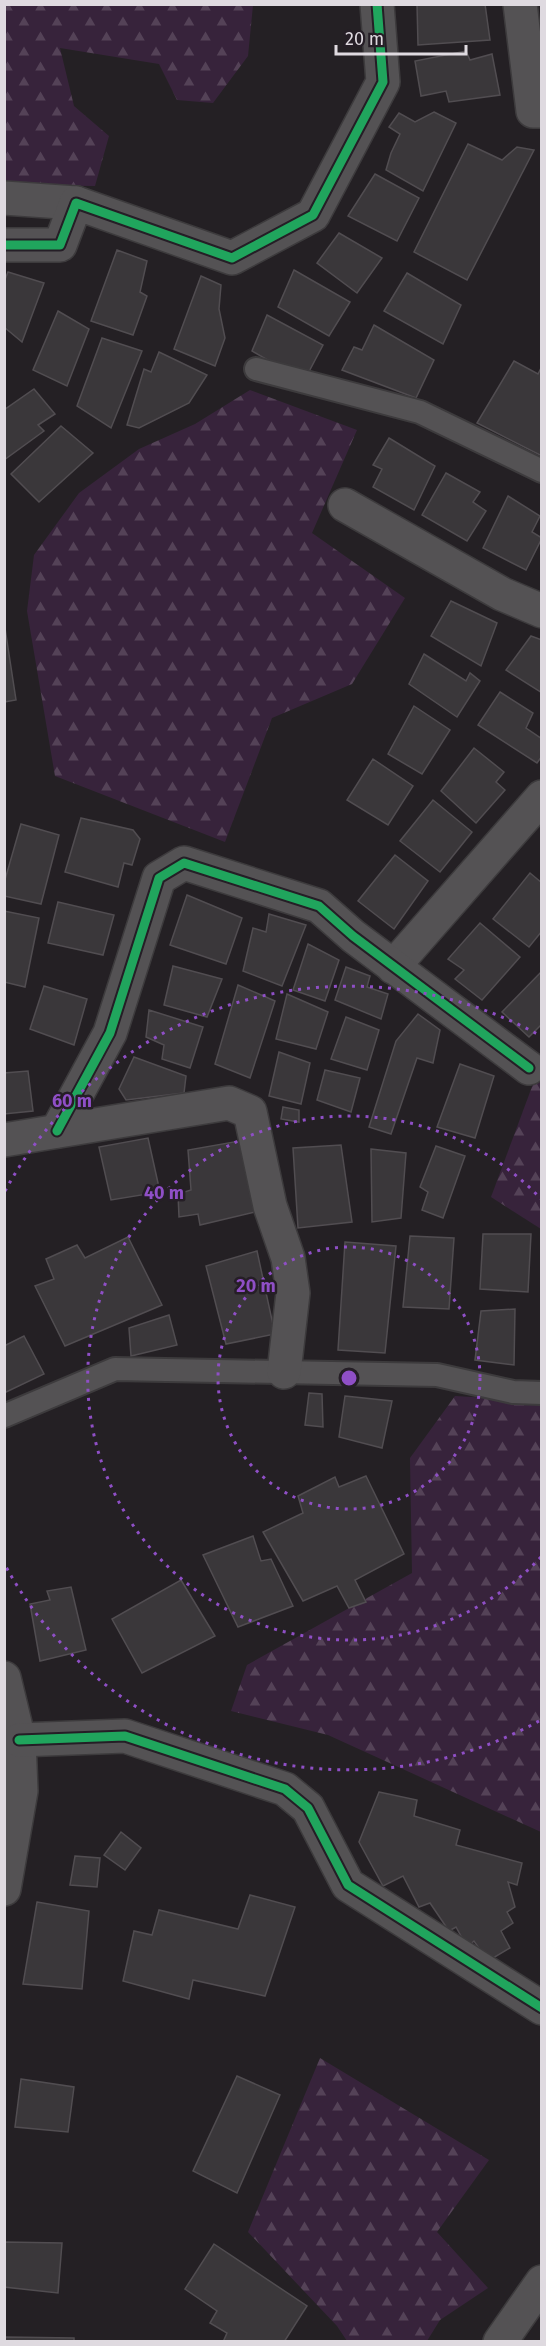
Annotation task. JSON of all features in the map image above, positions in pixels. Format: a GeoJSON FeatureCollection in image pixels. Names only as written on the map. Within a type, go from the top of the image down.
{"type":"FeatureCollection","features":[{"type":"Feature","properties":{"kind":"street"},"geometry":{"type":"LineString","coordinates":[[4,198],[76,203],[232,258],[314,215],[383,82],[377,4]]}},
{"type":"Feature","properties":{"kind":"street"},"geometry":{"type":"LineString","coordinates":[[520,4],[533,111],[542,111]]}},
{"type":"Feature","properties":{"kind":"street"},"geometry":{"type":"LineString","coordinates":[[4,245],[60,245],[76,203]]}},
{"type":"Feature","properties":{"kind":"street"},"geometry":{"type":"LineString","coordinates":[[345,505],[502,594],[542,611]]}},
{"type":"Feature","properties":{"kind":"street"},"geometry":{"type":"LineString","coordinates":[[393,967],[542,797]]}},
{"type":"Feature","properties":{"kind":"street"},"geometry":{"type":"LineString","coordinates":[[57,1131],[110,1033],[159,878],[184,862],[319,906],[393,967],[529,1068]]}},
{"type":"Feature","properties":{"kind":"street"},"geometry":{"type":"LineString","coordinates":[[4,1140],[229,1103],[250,1112],[270,1206],[288,1258],[293,1293],[284,1372]]}},
{"type":"Feature","properties":{"kind":"street"},"geometry":{"type":"LineString","coordinates":[[4,1678],[19,1740],[21,1791],[4,1889]]}},
{"type":"Feature","properties":{"kind":"street"},"geometry":{"type":"LineString","coordinates":[[19,1740],[125,1737],[285,1789],[308,1808],[348,1885],[542,2008]]}},
{"type":"Feature","properties":{"kind":"street"},"geometry":{"type":"LineString","coordinates":[[500,2342],[542,2282]]}},
{"type":"Feature","properties":{"kind":"lane"},"geometry":{"type":"LineString","coordinates":[[256,369],[336,392],[420,412],[542,471]]}},
{"type":"Feature","properties":{"kind":"lane"},"geometry":{"type":"LineString","coordinates":[[4,1416],[115,1369],[437,1375],[513,1392],[542,1393]]}},
{"type":"Feature","properties":{"kind":"green space"},"geometry":{"type":"Polygon","coordinates":[[[7,4],[253,5],[248,56],[213,103],[177,100],[159,64],[60,48],[74,106],[109,136],[95,186],[5,185],[4,10],[7,4]]]}},
{"type":"Feature","properties":{"kind":"green space"},"geometry":{"type":"Polygon","coordinates":[[[250,390],[357,430],[312,533],[405,598],[352,684],[272,718],[225,842],[55,776],[27,611],[34,555],[79,493],[139,449],[195,424],[250,390]]]}},
{"type":"Feature","properties":{"kind":"green space"},"geometry":{"type":"Polygon","coordinates":[[[541,1077],[541,1229],[491,1197],[533,1084],[541,1077]]]}},
{"type":"Feature","properties":{"kind":"green space"},"geometry":{"type":"Polygon","coordinates":[[[455,1396],[541,1401],[541,1832],[328,1735],[231,1711],[247,1665],[412,1573],[410,1458],[455,1396]]]}},
{"type":"Feature","properties":{"kind":"green space"},"geometry":{"type":"Polygon","coordinates":[[[320,2058],[489,2160],[437,2232],[488,2288],[440,2320],[427,2341],[347,2341],[337,2326],[248,2232],[320,2058]]]}},
{"type":"Feature","properties":{"kind":"building"},"geometry":{"type":"Polygon","coordinates":[[[417,4],[485,4],[490,40],[418,45],[417,4]]]}},
{"type":"Feature","properties":{"kind":"building"},"geometry":{"type":"Polygon","coordinates":[[[466,51],[470,60],[492,54],[500,95],[449,102],[446,91],[421,96],[415,61],[466,51]]]}},
{"type":"Feature","properties":{"kind":"building"},"geometry":{"type":"Polygon","coordinates":[[[434,112],[456,123],[423,191],[386,170],[400,134],[389,127],[399,113],[415,122],[434,112]]]}},
{"type":"Feature","properties":{"kind":"building"},"geometry":{"type":"Polygon","coordinates":[[[468,144],[502,160],[517,147],[534,150],[467,280],[414,252],[468,144]]]}},
{"type":"Feature","properties":{"kind":"building"},"geometry":{"type":"Polygon","coordinates":[[[375,174],[419,198],[397,241],[348,216],[375,174]]]}},
{"type":"Feature","properties":{"kind":"building"},"geometry":{"type":"Polygon","coordinates":[[[339,233],[382,258],[357,293],[317,263],[339,233]]]}},
{"type":"Feature","properties":{"kind":"building"},"geometry":{"type":"Polygon","coordinates":[[[117,250],[147,261],[140,292],[147,296],[133,335],[91,321],[117,250]]]}},
{"type":"Feature","properties":{"kind":"building"},"geometry":{"type":"Polygon","coordinates":[[[294,270],[350,302],[329,336],[278,307],[294,270]]]}},
{"type":"Feature","properties":{"kind":"building"},"geometry":{"type":"Polygon","coordinates":[[[8,272],[44,283],[22,342],[4,327],[4,282],[8,272]]]}},
{"type":"Feature","properties":{"kind":"building"},"geometry":{"type":"Polygon","coordinates":[[[407,273],[461,305],[443,344],[384,311],[407,273]]]}},
{"type":"Feature","properties":{"kind":"building"},"geometry":{"type":"Polygon","coordinates":[[[201,276],[221,285],[219,309],[225,338],[215,366],[174,349],[201,276]]]}},
{"type":"Feature","properties":{"kind":"building"},"geometry":{"type":"Polygon","coordinates":[[[58,311],[89,329],[67,386],[33,370],[58,311]]]}},
{"type":"Feature","properties":{"kind":"building"},"geometry":{"type":"Polygon","coordinates":[[[267,315],[323,345],[304,381],[252,351],[267,315]]]}},
{"type":"Feature","properties":{"kind":"building"},"geometry":{"type":"Polygon","coordinates":[[[374,325],[434,360],[416,398],[342,370],[354,347],[362,350],[374,325]]]}},
{"type":"Feature","properties":{"kind":"building"},"geometry":{"type":"Polygon","coordinates":[[[102,338],[142,351],[111,428],[77,406],[102,338]]]}},
{"type":"Feature","properties":{"kind":"building"},"geometry":{"type":"Polygon","coordinates":[[[159,352],[207,375],[189,403],[139,428],[127,425],[144,369],[151,372],[159,352]]]}},
{"type":"Feature","properties":{"kind":"building"},"geometry":{"type":"Polygon","coordinates":[[[514,361],[538,374],[542,366],[542,456],[477,423],[514,361]]]}},
{"type":"Feature","properties":{"kind":"building"},"geometry":{"type":"Polygon","coordinates":[[[34,389],[55,414],[38,425],[44,431],[4,460],[4,410],[34,389]]]}},
{"type":"Feature","properties":{"kind":"building"},"geometry":{"type":"Polygon","coordinates":[[[61,426],[93,453],[39,502],[11,474],[61,426]]]}},
{"type":"Feature","properties":{"kind":"building"},"geometry":{"type":"Polygon","coordinates":[[[389,438],[435,466],[414,510],[373,487],[382,469],[373,465],[389,438]]]}},
{"type":"Feature","properties":{"kind":"building"},"geometry":{"type":"Polygon","coordinates":[[[446,473],[480,492],[473,502],[486,511],[467,541],[422,515],[446,473]]]}},
{"type":"Feature","properties":{"kind":"building"},"geometry":{"type":"Polygon","coordinates":[[[508,496],[540,516],[532,532],[542,538],[526,570],[483,548],[508,496]]]}},
{"type":"Feature","properties":{"kind":"building"},"geometry":{"type":"Polygon","coordinates":[[[451,601],[497,623],[481,666],[431,636],[451,601]]]}},
{"type":"Feature","properties":{"kind":"building"},"geometry":{"type":"Polygon","coordinates":[[[4,628],[16,700],[4,702],[4,628]]]}},
{"type":"Feature","properties":{"kind":"building"},"geometry":{"type":"Polygon","coordinates":[[[531,636],[542,640],[542,693],[506,670],[531,636]]]}},
{"type":"Feature","properties":{"kind":"building"},"geometry":{"type":"Polygon","coordinates":[[[424,654],[466,681],[470,673],[480,681],[457,717],[409,684],[424,654]]]}},
{"type":"Feature","properties":{"kind":"building"},"geometry":{"type":"Polygon","coordinates":[[[500,692],[533,713],[526,728],[542,739],[542,756],[537,763],[478,725],[500,692]]]}},
{"type":"Feature","properties":{"kind":"building"},"geometry":{"type":"Polygon","coordinates":[[[414,706],[450,730],[422,774],[388,754],[414,706]]]}},
{"type":"Feature","properties":{"kind":"building"},"geometry":{"type":"Polygon","coordinates":[[[474,748],[504,772],[496,782],[505,790],[476,823],[441,791],[474,748]]]}},
{"type":"Feature","properties":{"kind":"building"},"geometry":{"type":"Polygon","coordinates":[[[373,759],[413,786],[388,825],[347,800],[373,759]]]}},
{"type":"Feature","properties":{"kind":"building"},"geometry":{"type":"Polygon","coordinates":[[[433,800],[472,832],[440,872],[400,841],[433,800]]]}},
{"type":"Feature","properties":{"kind":"building"},"geometry":{"type":"Polygon","coordinates":[[[81,818],[133,830],[140,839],[132,865],[124,863],[118,887],[65,872],[81,818]]]}},
{"type":"Feature","properties":{"kind":"building"},"geometry":{"type":"Polygon","coordinates":[[[21,824],[59,835],[41,904],[4,896],[4,883],[21,824]]]}},
{"type":"Feature","properties":{"kind":"building"},"geometry":{"type":"Polygon","coordinates":[[[395,855],[428,881],[394,929],[358,901],[395,855]]]}},
{"type":"Feature","properties":{"kind":"building"},"geometry":{"type":"Polygon","coordinates":[[[530,873],[542,883],[542,931],[529,947],[493,919],[530,873]]]}},
{"type":"Feature","properties":{"kind":"building"},"geometry":{"type":"Polygon","coordinates":[[[187,895],[242,918],[226,964],[170,945],[187,895]]]}},
{"type":"Feature","properties":{"kind":"building"},"geometry":{"type":"Polygon","coordinates":[[[58,902],[114,915],[103,955],[48,943],[58,902]]]}},
{"type":"Feature","properties":{"kind":"building"},"geometry":{"type":"Polygon","coordinates":[[[4,911],[39,918],[25,987],[4,982],[4,911]]]}},
{"type":"Feature","properties":{"kind":"building"},"geometry":{"type":"Polygon","coordinates":[[[269,914],[306,925],[282,986],[243,971],[253,928],[266,932],[269,914]]]}},
{"type":"Feature","properties":{"kind":"building"},"geometry":{"type":"Polygon","coordinates":[[[480,923],[520,957],[482,1000],[455,979],[464,970],[448,959],[480,923]]]}},
{"type":"Feature","properties":{"kind":"building"},"geometry":{"type":"Polygon","coordinates":[[[308,944],[339,960],[325,1001],[293,990],[308,944]]]}},
{"type":"Feature","properties":{"kind":"building"},"geometry":{"type":"Polygon","coordinates":[[[173,966],[222,979],[207,1017],[164,1005],[173,966]]]}},
{"type":"Feature","properties":{"kind":"building"},"geometry":{"type":"Polygon","coordinates":[[[346,967],[370,976],[367,987],[388,994],[381,1019],[335,1000],[346,967]]]}},
{"type":"Feature","properties":{"kind":"building"},"geometry":{"type":"Polygon","coordinates":[[[542,971],[542,1024],[529,1037],[502,1012],[542,971]]]}},
{"type":"Feature","properties":{"kind":"building"},"geometry":{"type":"Polygon","coordinates":[[[238,985],[275,1001],[250,1078],[215,1064],[238,985]]]}},
{"type":"Feature","properties":{"kind":"building"},"geometry":{"type":"Polygon","coordinates":[[[44,986],[87,999],[74,1045],[30,1029],[44,986]]]}},
{"type":"Feature","properties":{"kind":"building"},"geometry":{"type":"Polygon","coordinates":[[[287,994],[328,1012],[316,1049],[276,1039],[287,994]]]}},
{"type":"Feature","properties":{"kind":"building"},"geometry":{"type":"Polygon","coordinates":[[[149,1010],[203,1027],[190,1068],[162,1059],[164,1045],[146,1037],[149,1010]]]}},
{"type":"Feature","properties":{"kind":"building"},"geometry":{"type":"Polygon","coordinates":[[[418,1014],[440,1030],[433,1063],[417,1058],[391,1134],[369,1127],[396,1041],[418,1014]]]}},
{"type":"Feature","properties":{"kind":"building"},"geometry":{"type":"Polygon","coordinates":[[[346,1017],[379,1030],[367,1070],[331,1059],[346,1017]]]}},
{"type":"Feature","properties":{"kind":"building"},"geometry":{"type":"Polygon","coordinates":[[[279,1052],[310,1063],[301,1104],[269,1096],[279,1052]]]}},
{"type":"Feature","properties":{"kind":"building"},"geometry":{"type":"Polygon","coordinates":[[[134,1057],[186,1076],[184,1093],[126,1100],[119,1089],[134,1057]]]}},
{"type":"Feature","properties":{"kind":"building"},"geometry":{"type":"Polygon","coordinates":[[[460,1064],[494,1076],[475,1138],[437,1127],[460,1064]]]}},
{"type":"Feature","properties":{"kind":"building"},"geometry":{"type":"Polygon","coordinates":[[[325,1070],[360,1078],[351,1112],[317,1100],[325,1070]]]}},
{"type":"Feature","properties":{"kind":"building"},"geometry":{"type":"Polygon","coordinates":[[[28,1071],[33,1111],[4,1114],[4,1073],[28,1071]]]}},
{"type":"Feature","properties":{"kind":"building"},"geometry":{"type":"Polygon","coordinates":[[[283,1107],[299,1110],[299,1122],[281,1119],[283,1107]]]}},
{"type":"Feature","properties":{"kind":"building"},"geometry":{"type":"Polygon","coordinates":[[[148,1138],[160,1192],[111,1200],[99,1147],[148,1138]]]}},
{"type":"Feature","properties":{"kind":"building"},"geometry":{"type":"Polygon","coordinates":[[[245,1140],[259,1211],[200,1225],[198,1214],[179,1217],[178,1194],[191,1190],[188,1150],[245,1140]]]}},
{"type":"Feature","properties":{"kind":"building"},"geometry":{"type":"Polygon","coordinates":[[[341,1145],[352,1222],[298,1228],[293,1148],[341,1145]]]}},
{"type":"Feature","properties":{"kind":"building"},"geometry":{"type":"Polygon","coordinates":[[[436,1146],[465,1156],[443,1218],[422,1210],[428,1192],[420,1187],[436,1146]]]}},
{"type":"Feature","properties":{"kind":"building"},"geometry":{"type":"Polygon","coordinates":[[[371,1149],[406,1153],[401,1218],[372,1222],[371,1149]]]}},
{"type":"Feature","properties":{"kind":"building"},"geometry":{"type":"Polygon","coordinates":[[[483,1234],[531,1234],[528,1292],[480,1289],[483,1234]]]}},
{"type":"Feature","properties":{"kind":"building"},"geometry":{"type":"Polygon","coordinates":[[[410,1236],[454,1238],[449,1309],[403,1307],[410,1236]]]}},
{"type":"Feature","properties":{"kind":"building"},"geometry":{"type":"Polygon","coordinates":[[[128,1237],[162,1305],[65,1346],[35,1286],[54,1279],[46,1259],[77,1245],[85,1258],[128,1237]]]}},
{"type":"Feature","properties":{"kind":"building"},"geometry":{"type":"Polygon","coordinates":[[[345,1242],[396,1246],[385,1353],[338,1350],[345,1242]]]}},
{"type":"Feature","properties":{"kind":"building"},"geometry":{"type":"Polygon","coordinates":[[[257,1251],[275,1334],[226,1344],[206,1266],[257,1251]]]}},
{"type":"Feature","properties":{"kind":"building"},"geometry":{"type":"Polygon","coordinates":[[[515,1309],[514,1365],[475,1360],[481,1311],[515,1309]]]}},
{"type":"Feature","properties":{"kind":"building"},"geometry":{"type":"Polygon","coordinates":[[[169,1315],[177,1345],[131,1356],[129,1328],[169,1315]]]}},
{"type":"Feature","properties":{"kind":"building"},"geometry":{"type":"Polygon","coordinates":[[[24,1336],[44,1374],[4,1393],[4,1346],[24,1336]]]}},
{"type":"Feature","properties":{"kind":"building"},"geometry":{"type":"Polygon","coordinates":[[[309,1393],[322,1394],[323,1427],[305,1425],[309,1393]]]}},
{"type":"Feature","properties":{"kind":"building"},"geometry":{"type":"Polygon","coordinates":[[[345,1396],[392,1401],[382,1448],[339,1437],[345,1396]]]}},
{"type":"Feature","properties":{"kind":"building"},"geometry":{"type":"Polygon","coordinates":[[[366,1476],[404,1554],[355,1580],[366,1602],[349,1608],[337,1586],[303,1601],[263,1532],[303,1513],[298,1496],[335,1477],[339,1487],[366,1476]]]}},
{"type":"Feature","properties":{"kind":"building"},"geometry":{"type":"Polygon","coordinates":[[[253,1536],[261,1561],[271,1559],[293,1606],[238,1627],[203,1555],[253,1536]]]}},
{"type":"Feature","properties":{"kind":"building"},"geometry":{"type":"Polygon","coordinates":[[[181,1580],[215,1636],[142,1673],[112,1619],[181,1580]]]}},
{"type":"Feature","properties":{"kind":"building"},"geometry":{"type":"Polygon","coordinates":[[[71,1587],[86,1650],[40,1661],[30,1604],[50,1600],[47,1591],[71,1587]]]}},
{"type":"Feature","properties":{"kind":"building"},"geometry":{"type":"Polygon","coordinates":[[[379,1792],[417,1800],[414,1816],[460,1830],[456,1845],[522,1863],[517,1885],[508,1882],[515,1907],[507,1912],[513,1923],[501,1931],[510,1948],[488,1961],[474,1941],[467,1947],[456,1927],[449,1931],[430,1903],[419,1907],[403,1876],[383,1886],[359,1842],[379,1792]]]}},
{"type":"Feature","properties":{"kind":"building"},"geometry":{"type":"Polygon","coordinates":[[[121,1832],[141,1848],[125,1870],[104,1855],[121,1832]]]}},
{"type":"Feature","properties":{"kind":"building"},"geometry":{"type":"Polygon","coordinates":[[[75,1856],[100,1858],[97,1887],[70,1885],[75,1856]]]}},
{"type":"Feature","properties":{"kind":"building"},"geometry":{"type":"Polygon","coordinates":[[[250,1895],[295,1907],[265,1996],[193,1980],[189,1999],[123,1981],[134,1931],[152,1935],[159,1910],[238,1929],[250,1895]]]}},
{"type":"Feature","properties":{"kind":"building"},"geometry":{"type":"Polygon","coordinates":[[[37,1902],[89,1911],[82,1989],[23,1984],[37,1902]]]}},
{"type":"Feature","properties":{"kind":"building"},"geometry":{"type":"Polygon","coordinates":[[[237,2076],[280,2095],[237,2193],[193,2171],[237,2076]]]}},
{"type":"Feature","properties":{"kind":"building"},"geometry":{"type":"Polygon","coordinates":[[[21,2079],[74,2087],[68,2132],[15,2127],[21,2079]]]}},
{"type":"Feature","properties":{"kind":"building"},"geometry":{"type":"Polygon","coordinates":[[[4,2242],[62,2243],[58,2293],[4,2287],[4,2242]]]}},
{"type":"Feature","properties":{"kind":"building"},"geometry":{"type":"Polygon","coordinates":[[[214,2244],[307,2306],[284,2342],[223,2342],[227,2333],[210,2323],[217,2311],[185,2289],[214,2244]]]}},
{"type":"Feature","properties":{"kind":"building"},"geometry":{"type":"Polygon","coordinates":[[[5,2337],[74,2338],[74,2342],[5,2342],[5,2337]]]}},
{"type":"Feature","properties":{"kind":"cycle path"},"geometry":{"type":"LineString","coordinates":[[4,245],[60,245],[76,203],[232,258],[313,215],[383,82],[377,4]]}},
{"type":"Feature","properties":{"kind":"cycle path"},"geometry":{"type":"LineString","coordinates":[[57,1131],[110,1033],[159,878],[184,863],[319,906],[353,936],[529,1068]]}},
{"type":"Feature","properties":{"kind":"cycle path"},"geometry":{"type":"LineString","coordinates":[[19,1740],[125,1736],[285,1789],[308,1808],[348,1885],[542,2008]]}}]}
